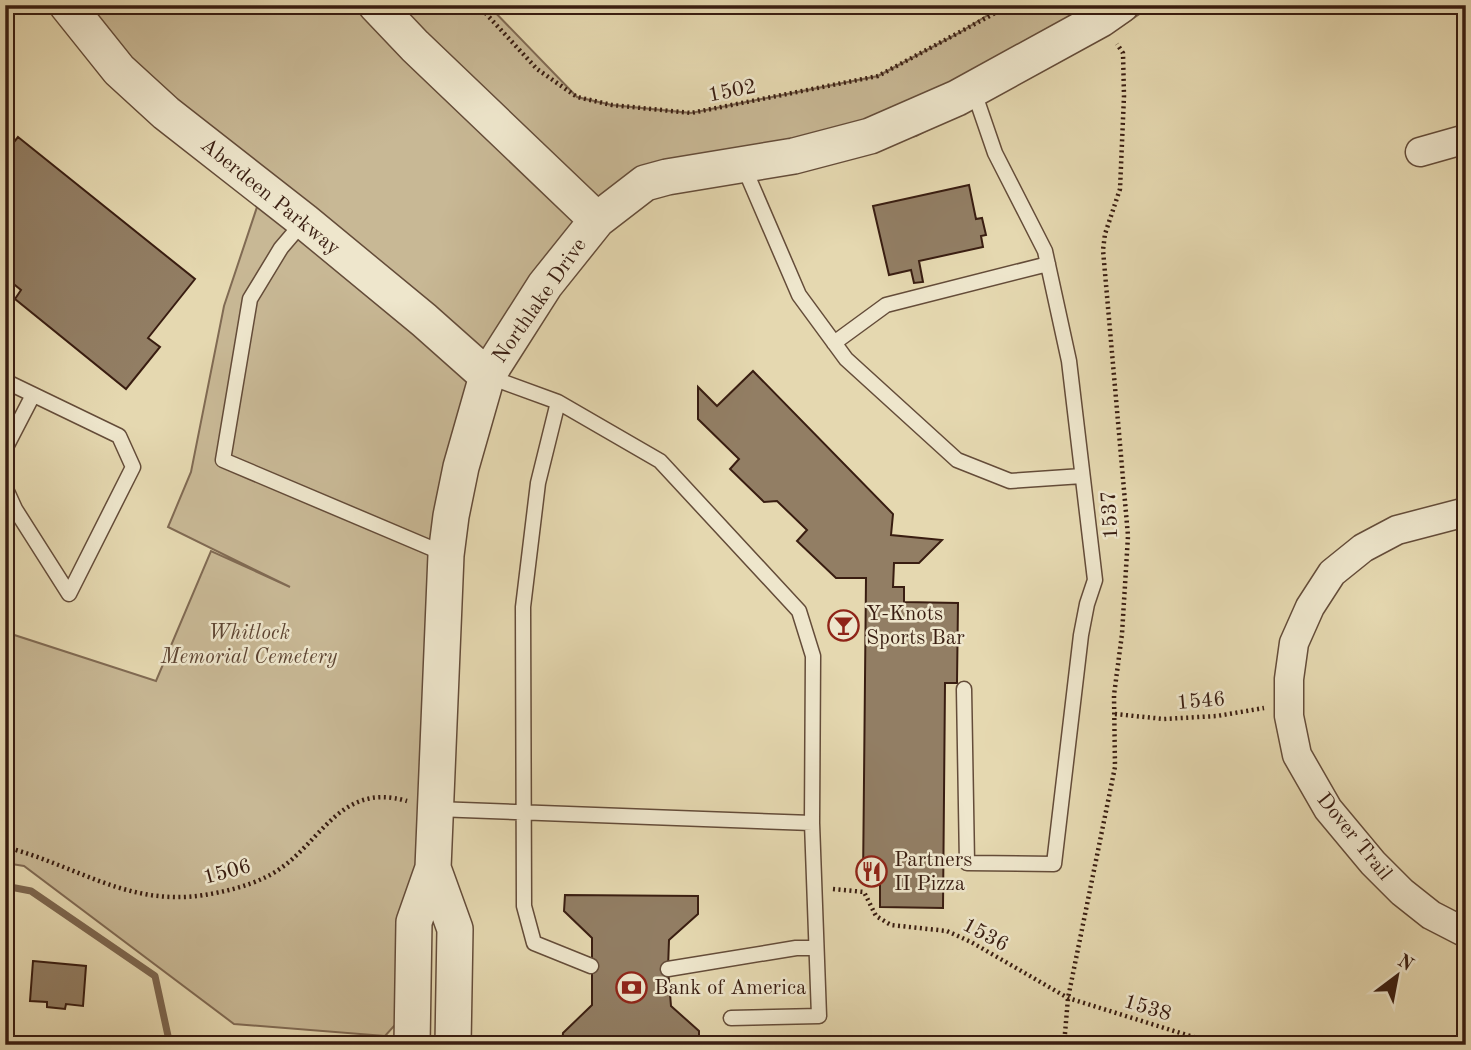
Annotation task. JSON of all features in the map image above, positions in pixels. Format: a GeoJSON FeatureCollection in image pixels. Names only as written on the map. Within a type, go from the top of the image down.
{"type":"FeatureCollection","features":[{"type":"Feature","properties":{"kind":"street","name":"Aberdeen Parkway"},"geometry":{"type":"LineString","coordinates":[[67,5],[119,70],[166,113],[304,221],[487,376]]}},
{"type":"Feature","properties":{"kind":"street"},"geometry":{"type":"LineString","coordinates":[[376,5],[415,46],[597,220]]}},
{"type":"Feature","properties":{"kind":"street","name":"Northlake Drive"},"geometry":{"type":"LineString","coordinates":[[412,1045],[414,922],[433,868],[446,555],[461,467],[487,376],[545,285],[597,220],[645,183],[815,151],[870,136],[973,89],[1111,12]]}},
{"type":"Feature","properties":{"kind":"street"},"geometry":{"type":"LineString","coordinates":[[1420,152],[1466,139]]}},
{"type":"Feature","properties":{"kind":"street","name":"Dover Trail"},"geometry":{"type":"LineString","coordinates":[[1466,512],[1397,530],[1363,548],[1332,573],[1310,607],[1294,643],[1289,679],[1289,716],[1297,755],[1328,809],[1373,863],[1402,891],[1431,915],[1466,933]]}},
{"type":"Feature","properties":{"kind":"street","name":"Northlake Drive"},"geometry":{"type":"LineString","coordinates":[[433,868],[455,929],[453,1045]]}},
{"type":"Feature","properties":{"kind":"lane"},"geometry":{"type":"LineString","coordinates":[[964,689],[967,863],[1054,864],[1081,635],[1095,580],[1069,361],[1048,264],[1040,240],[995,153],[973,89]]}},
{"type":"Feature","properties":{"kind":"lane"},"geometry":{"type":"LineString","coordinates":[[742,164],[799,295],[846,359],[957,460],[1010,481],[1082,475]]}},
{"type":"Feature","properties":{"kind":"lane"},"geometry":{"type":"LineString","coordinates":[[304,221],[281,248],[250,299],[223,460],[446,555]]}},
{"type":"Feature","properties":{"kind":"lane"},"geometry":{"type":"LineString","coordinates":[[834,343],[886,305],[1048,264]]}},
{"type":"Feature","properties":{"kind":"lane"},"geometry":{"type":"LineString","coordinates":[[487,376],[558,402],[660,461],[799,611],[813,656],[812,823],[819,1016],[730,1018]]}},
{"type":"Feature","properties":{"kind":"lane"},"geometry":{"type":"LineString","coordinates":[[5,381],[119,436],[133,467],[69,593],[15,509],[5,486]]}},
{"type":"Feature","properties":{"kind":"lane"},"geometry":{"type":"LineString","coordinates":[[5,449],[33,395]]}},
{"type":"Feature","properties":{"kind":"lane"},"geometry":{"type":"LineString","coordinates":[[558,402],[537,485],[523,607],[524,906],[534,943],[591,966]]}},
{"type":"Feature","properties":{"kind":"lane"},"geometry":{"type":"LineString","coordinates":[[435,809],[812,823]]}},
{"type":"Feature","properties":{"kind":"lane"},"geometry":{"type":"LineString","coordinates":[[668,969],[796,948],[816,948]]}},
{"type":"Feature","properties":{"kind":"path","name":"1502"},"geometry":{"type":"LineString","coordinates":[[478,5],[537,69],[577,97],[612,105],[691,113],[878,76],[1010,5]]}},
{"type":"Feature","properties":{"kind":"path","name":"1537"},"geometry":{"type":"LineString","coordinates":[[1064,1045],[1068,998],[1115,767],[1114,695],[1122,634],[1128,536],[1103,250],[1105,234],[1120,189],[1124,85],[1123,53],[1111,12]]}},
{"type":"Feature","properties":{"kind":"path","name":"1546"},"geometry":{"type":"LineString","coordinates":[[1115,714],[1164,719],[1217,716],[1289,704]]}},
{"type":"Feature","properties":{"kind":"path","name":"1506"},"geometry":{"type":"LineString","coordinates":[[5,848],[24,852],[128,892],[154,897],[204,895],[267,877],[300,852],[350,804],[369,797],[399,799],[435,809]]}},
{"type":"Feature","properties":{"kind":"path","name":"1536"},"geometry":{"type":"LineString","coordinates":[[814,887],[864,892],[876,916],[891,925],[947,931],[1068,998]]}},
{"type":"Feature","properties":{"kind":"path","name":"1538"},"geometry":{"type":"LineString","coordinates":[[1068,998],[1219,1045]]}},
{"type":"Feature","properties":{"kind":"green space","name":"Whitlock Memorial Cemetery"},"geometry":{"type":"Polygon","coordinates":[[[67,5],[488,5],[577,97],[612,105],[691,113],[878,76],[959,33],[1004,5],[1153,5],[1111,33],[916,136],[742,164],[646,183],[487,376],[461,467],[413,1005],[385,1036],[234,1024],[24,866],[5,863],[5,632],[156,681],[211,551],[290,587],[168,527],[191,472],[224,306],[262,192],[67,5]]]}},
{"type":"Feature","properties":{"kind":"building"},"geometry":{"type":"Polygon","coordinates":[[[18,137],[195,279],[148,338],[160,347],[126,389],[15,299],[21,290],[5,277],[5,153],[18,137]]]}},
{"type":"Feature","properties":{"kind":"building"},"geometry":{"type":"Polygon","coordinates":[[[969,185],[976,219],[982,218],[986,235],[981,236],[983,247],[919,261],[923,282],[914,283],[911,270],[889,275],[873,206],[969,185]]]}},
{"type":"Feature","properties":{"kind":"building"},"geometry":{"type":"Polygon","coordinates":[[[753,371],[893,514],[891,535],[942,540],[919,563],[894,563],[893,587],[904,587],[904,602],[958,603],[957,683],[945,683],[943,908],[880,907],[880,881],[863,881],[866,578],[836,578],[797,541],[807,530],[777,501],[764,502],[730,469],[739,459],[698,419],[698,387],[717,406],[753,371]]]}},
{"type":"Feature","properties":{"kind":"building","name":"Bank of America"},"geometry":{"type":"Polygon","coordinates":[[[565,895],[698,896],[698,914],[669,940],[668,969],[671,1006],[699,1031],[699,1045],[562,1045],[563,1033],[592,1005],[592,938],[564,911],[565,895]]]}},
{"type":"Feature","properties":{"kind":"building"},"geometry":{"type":"Polygon","coordinates":[[[33,961],[86,966],[83,1006],[66,1004],[65,1009],[47,1007],[47,1002],[30,1001],[33,961]]]}},
{"type":"Feature","properties":{"kind":"waterway"},"geometry":{"type":"LineString","coordinates":[[5,886],[31,891],[155,976],[170,1045]]}},
{"type":"Feature","properties":{"kind":"place","name":"Y-Knots Sports Bar"},"geometry":{"type":"Point","coordinates":[843,625]}},
{"type":"Feature","properties":{"kind":"place","name":"Partners II Pizza"},"geometry":{"type":"Point","coordinates":[871,871]}},
{"type":"Feature","properties":{"kind":"place","name":"Bank of America"},"geometry":{"type":"Point","coordinates":[631,987]}}]}
